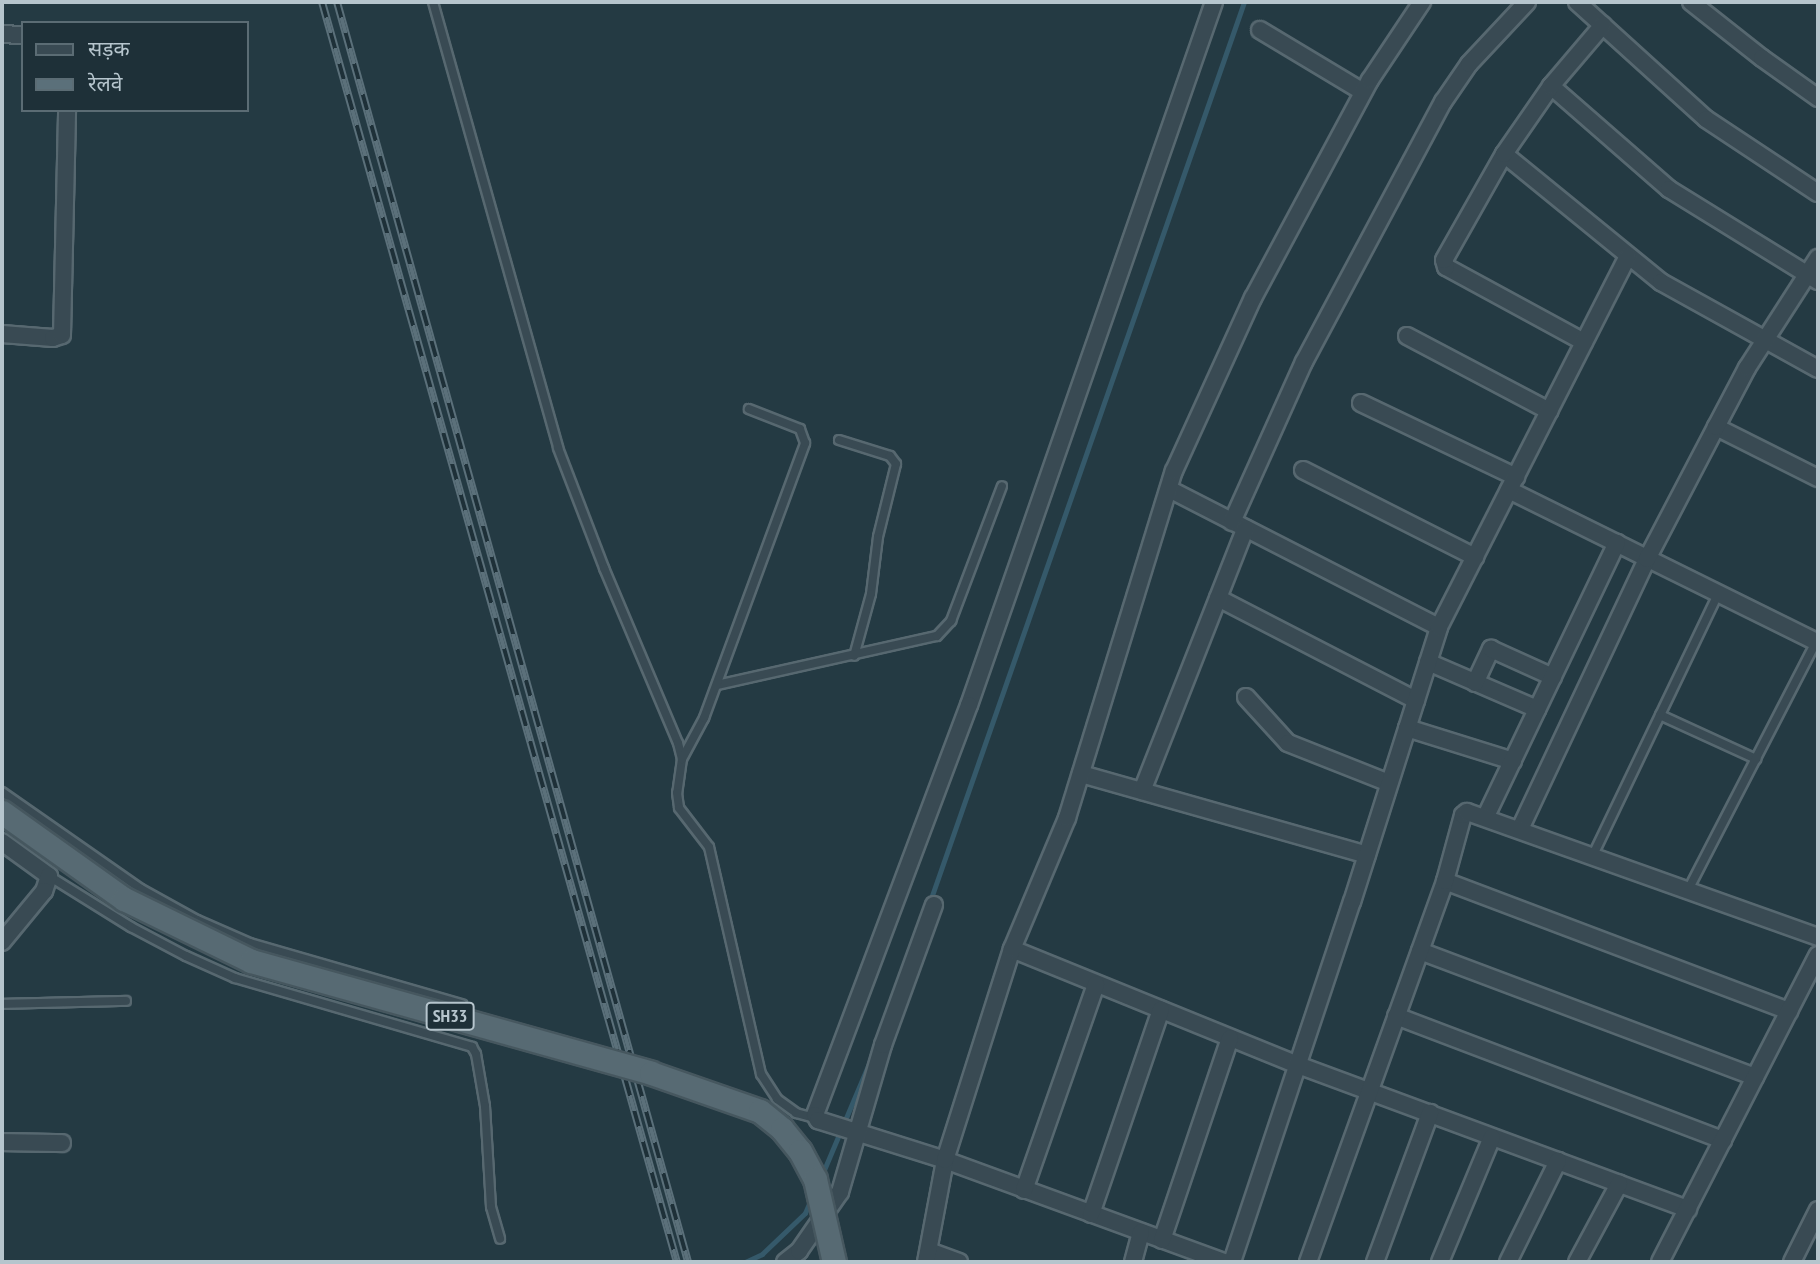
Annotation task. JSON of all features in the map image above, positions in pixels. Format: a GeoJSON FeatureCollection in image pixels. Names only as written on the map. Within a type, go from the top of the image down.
{"type":"FeatureCollection","features":[{"type":"Feature","properties":{"kind":"main road","name":"SH33"},"geometry":{"type":"LineString","coordinates":[[2,812],[124,899],[251,961],[652,1073],[760,1111],[782,1129],[800,1151],[815,1180],[834,1262]]}},
{"type":"Feature","properties":{"kind":"street"},"geometry":{"type":"LineString","coordinates":[[1214,2],[969,705],[815,1118],[945,1160],[1224,1262]]}},
{"type":"Feature","properties":{"kind":"street"},"geometry":{"type":"LineString","coordinates":[[1142,791],[1218,598],[1239,525],[1304,362],[1443,102],[1469,64],[1527,2]]}},
{"type":"Feature","properties":{"kind":"street"},"geometry":{"type":"LineString","coordinates":[[1577,2],[1706,119],[1818,193]]}},
{"type":"Feature","properties":{"kind":"street"},"geometry":{"type":"LineString","coordinates":[[1691,2],[1818,98]]}},
{"type":"Feature","properties":{"kind":"street"},"geometry":{"type":"LineString","coordinates":[[959,1262],[928,1257],[945,1160],[1012,949],[1067,818],[1174,471],[1253,298],[1363,92],[1420,3]]}},
{"type":"Feature","properties":{"kind":"street"},"geometry":{"type":"LineString","coordinates":[[1584,342],[1446,267],[1444,263],[1504,154],[1551,86],[1603,25]]}},
{"type":"Feature","properties":{"kind":"street"},"geometry":{"type":"LineString","coordinates":[[1260,30],[1363,92]]}},
{"type":"Feature","properties":{"kind":"street"},"geometry":{"type":"LineString","coordinates":[[2,34],[21,34]]}},
{"type":"Feature","properties":{"kind":"street"},"geometry":{"type":"LineString","coordinates":[[1551,86],[1669,189],[1812,279]]}},
{"type":"Feature","properties":{"kind":"street"},"geometry":{"type":"LineString","coordinates":[[2,334],[53,338],[62,335],[67,112]]}},
{"type":"Feature","properties":{"kind":"street"},"geometry":{"type":"LineString","coordinates":[[1504,154],[1661,282],[1818,369]]}},
{"type":"Feature","properties":{"kind":"street"},"geometry":{"type":"LineString","coordinates":[[1233,1262],[1367,855],[1438,627],[1628,256]]}},
{"type":"Feature","properties":{"kind":"street"},"geometry":{"type":"LineString","coordinates":[[1520,829],[1647,559],[1764,341],[1812,279],[1818,258]]}},
{"type":"Feature","properties":{"kind":"street"},"geometry":{"type":"LineString","coordinates":[[1407,335],[1549,411]]}},
{"type":"Feature","properties":{"kind":"street"},"geometry":{"type":"LineString","coordinates":[[1361,404],[1616,543],[1817,643]]}},
{"type":"Feature","properties":{"kind":"street"},"geometry":{"type":"LineString","coordinates":[[1716,427],[1818,478]]}},
{"type":"Feature","properties":{"kind":"street"},"geometry":{"type":"LineString","coordinates":[[1303,470],[1475,557]]}},
{"type":"Feature","properties":{"kind":"street"},"geometry":{"type":"LineString","coordinates":[[1169,489],[1438,627]]}},
{"type":"Feature","properties":{"kind":"street"},"geometry":{"type":"LineString","coordinates":[[1486,817],[1616,543]]}},
{"type":"Feature","properties":{"kind":"street"},"geometry":{"type":"LineString","coordinates":[[1218,598],[1416,700]]}},
{"type":"Feature","properties":{"kind":"street"},"geometry":{"type":"LineString","coordinates":[[1475,683],[1491,649],[1553,677]]}},
{"type":"Feature","properties":{"kind":"street"},"geometry":{"type":"LineString","coordinates":[[1428,662],[1537,709]]}},
{"type":"Feature","properties":{"kind":"street"},"geometry":{"type":"LineString","coordinates":[[1245,696],[1288,743],[1390,783]]}},
{"type":"Feature","properties":{"kind":"street"},"geometry":{"type":"LineString","coordinates":[[1407,728],[1513,761]]}},
{"type":"Feature","properties":{"kind":"street"},"geometry":{"type":"LineString","coordinates":[[1081,774],[1367,855]]}},
{"type":"Feature","properties":{"kind":"street"},"geometry":{"type":"LineString","coordinates":[[1308,1262],[1420,951],[1463,815],[1472,811],[1818,937]]}},
{"type":"Feature","properties":{"kind":"street"},"geometry":{"type":"LineString","coordinates":[[2,842],[49,876],[44,891],[2,942]]}},
{"type":"Feature","properties":{"kind":"street"},"geometry":{"type":"LineString","coordinates":[[1444,881],[1789,1011]]}},
{"type":"Feature","properties":{"kind":"street"},"geometry":{"type":"LineString","coordinates":[[785,1262],[799,1251],[840,1192],[852,1157],[852,1129],[934,905]]}},
{"type":"Feature","properties":{"kind":"street"},"geometry":{"type":"LineString","coordinates":[[1012,949],[1298,1065],[1688,1209]]}},
{"type":"Feature","properties":{"kind":"street"},"geometry":{"type":"LineString","coordinates":[[1420,951],[1755,1077]]}},
{"type":"Feature","properties":{"kind":"street"},"geometry":{"type":"LineString","coordinates":[[1660,1262],[1789,1011],[1814,972],[1818,955]]}},
{"type":"Feature","properties":{"kind":"street"},"geometry":{"type":"LineString","coordinates":[[1024,1190],[1096,984]]}},
{"type":"Feature","properties":{"kind":"street"},"geometry":{"type":"LineString","coordinates":[[1091,1214],[1161,1010]]}},
{"type":"Feature","properties":{"kind":"street"},"geometry":{"type":"LineString","coordinates":[[1396,1016],[1723,1140]]}},
{"type":"Feature","properties":{"kind":"street"},"geometry":{"type":"LineString","coordinates":[[1162,1240],[1230,1038]]}},
{"type":"Feature","properties":{"kind":"street"},"geometry":{"type":"LineString","coordinates":[[1375,1262],[1430,1114]]}},
{"type":"Feature","properties":{"kind":"street"},"geometry":{"type":"LineString","coordinates":[[1440,1262],[1492,1137]]}},
{"type":"Feature","properties":{"kind":"street"},"geometry":{"type":"LineString","coordinates":[[2,1142],[62,1143]]}},
{"type":"Feature","properties":{"kind":"street"},"geometry":{"type":"LineString","coordinates":[[1508,1262],[1558,1161]]}},
{"type":"Feature","properties":{"kind":"street"},"geometry":{"type":"LineString","coordinates":[[1577,1262],[1619,1184]]}},
{"type":"Feature","properties":{"kind":"street"},"geometry":{"type":"LineString","coordinates":[[1792,1262],[1818,1210]]}},
{"type":"Feature","properties":{"kind":"street"},"geometry":{"type":"LineString","coordinates":[[1133,1262],[1141,1232]]}},
{"type":"Feature","properties":{"kind":"lane"},"geometry":{"type":"LineString","coordinates":[[433,2],[558,448],[604,568],[678,743],[682,759]]}},
{"type":"Feature","properties":{"kind":"lane"},"geometry":{"type":"LineString","coordinates":[[749,410],[800,429],[805,443],[705,718],[682,759],[677,793],[679,808],[709,847],[765,1085],[787,1107],[815,1118]]}},
{"type":"Feature","properties":{"kind":"lane"},"geometry":{"type":"LineString","coordinates":[[839,440],[890,456],[896,464],[878,537],[871,594],[854,656]]}},
{"type":"Feature","properties":{"kind":"lane"},"geometry":{"type":"LineString","coordinates":[[717,685],[937,636],[951,621],[1002,486]]}},
{"type":"Feature","properties":{"kind":"lane"},"geometry":{"type":"LineString","coordinates":[[1593,855],[1718,594]]}},
{"type":"Feature","properties":{"kind":"lane"},"geometry":{"type":"LineString","coordinates":[[1688,890],[1817,643]]}},
{"type":"Feature","properties":{"kind":"lane"},"geometry":{"type":"LineString","coordinates":[[1660,715],[1756,759]]}},
{"type":"Feature","properties":{"kind":"lane"},"geometry":{"type":"LineString","coordinates":[[2,792],[141,889],[197,920],[250,943],[462,1003]]}},
{"type":"Feature","properties":{"kind":"lane"},"geometry":{"type":"LineString","coordinates":[[49,876],[175,950],[235,978],[472,1047],[476,1054],[485,1106],[491,1207],[500,1239]]}},
{"type":"Feature","properties":{"kind":"lane"},"geometry":{"type":"LineString","coordinates":[[2,1004],[126,1001]]}},
{"type":"Feature","properties":{"kind":"waterway"},"geometry":{"type":"LineString","coordinates":[[929,904],[1244,2]]}},
{"type":"Feature","properties":{"kind":"waterway"},"geometry":{"type":"LineString","coordinates":[[821,1177],[873,1054]]}},
{"type":"Feature","properties":{"kind":"waterway"},"geometry":{"type":"LineString","coordinates":[[745,1262],[762,1254],[805,1213],[811,1199]]}},
{"type":"Feature","properties":{"kind":"railway"},"geometry":{"type":"LineString","coordinates":[[322,2],[677,1262]]}},
{"type":"Feature","properties":{"kind":"railway"},"geometry":{"type":"LineString","coordinates":[[337,2],[688,1262]]}}]}
